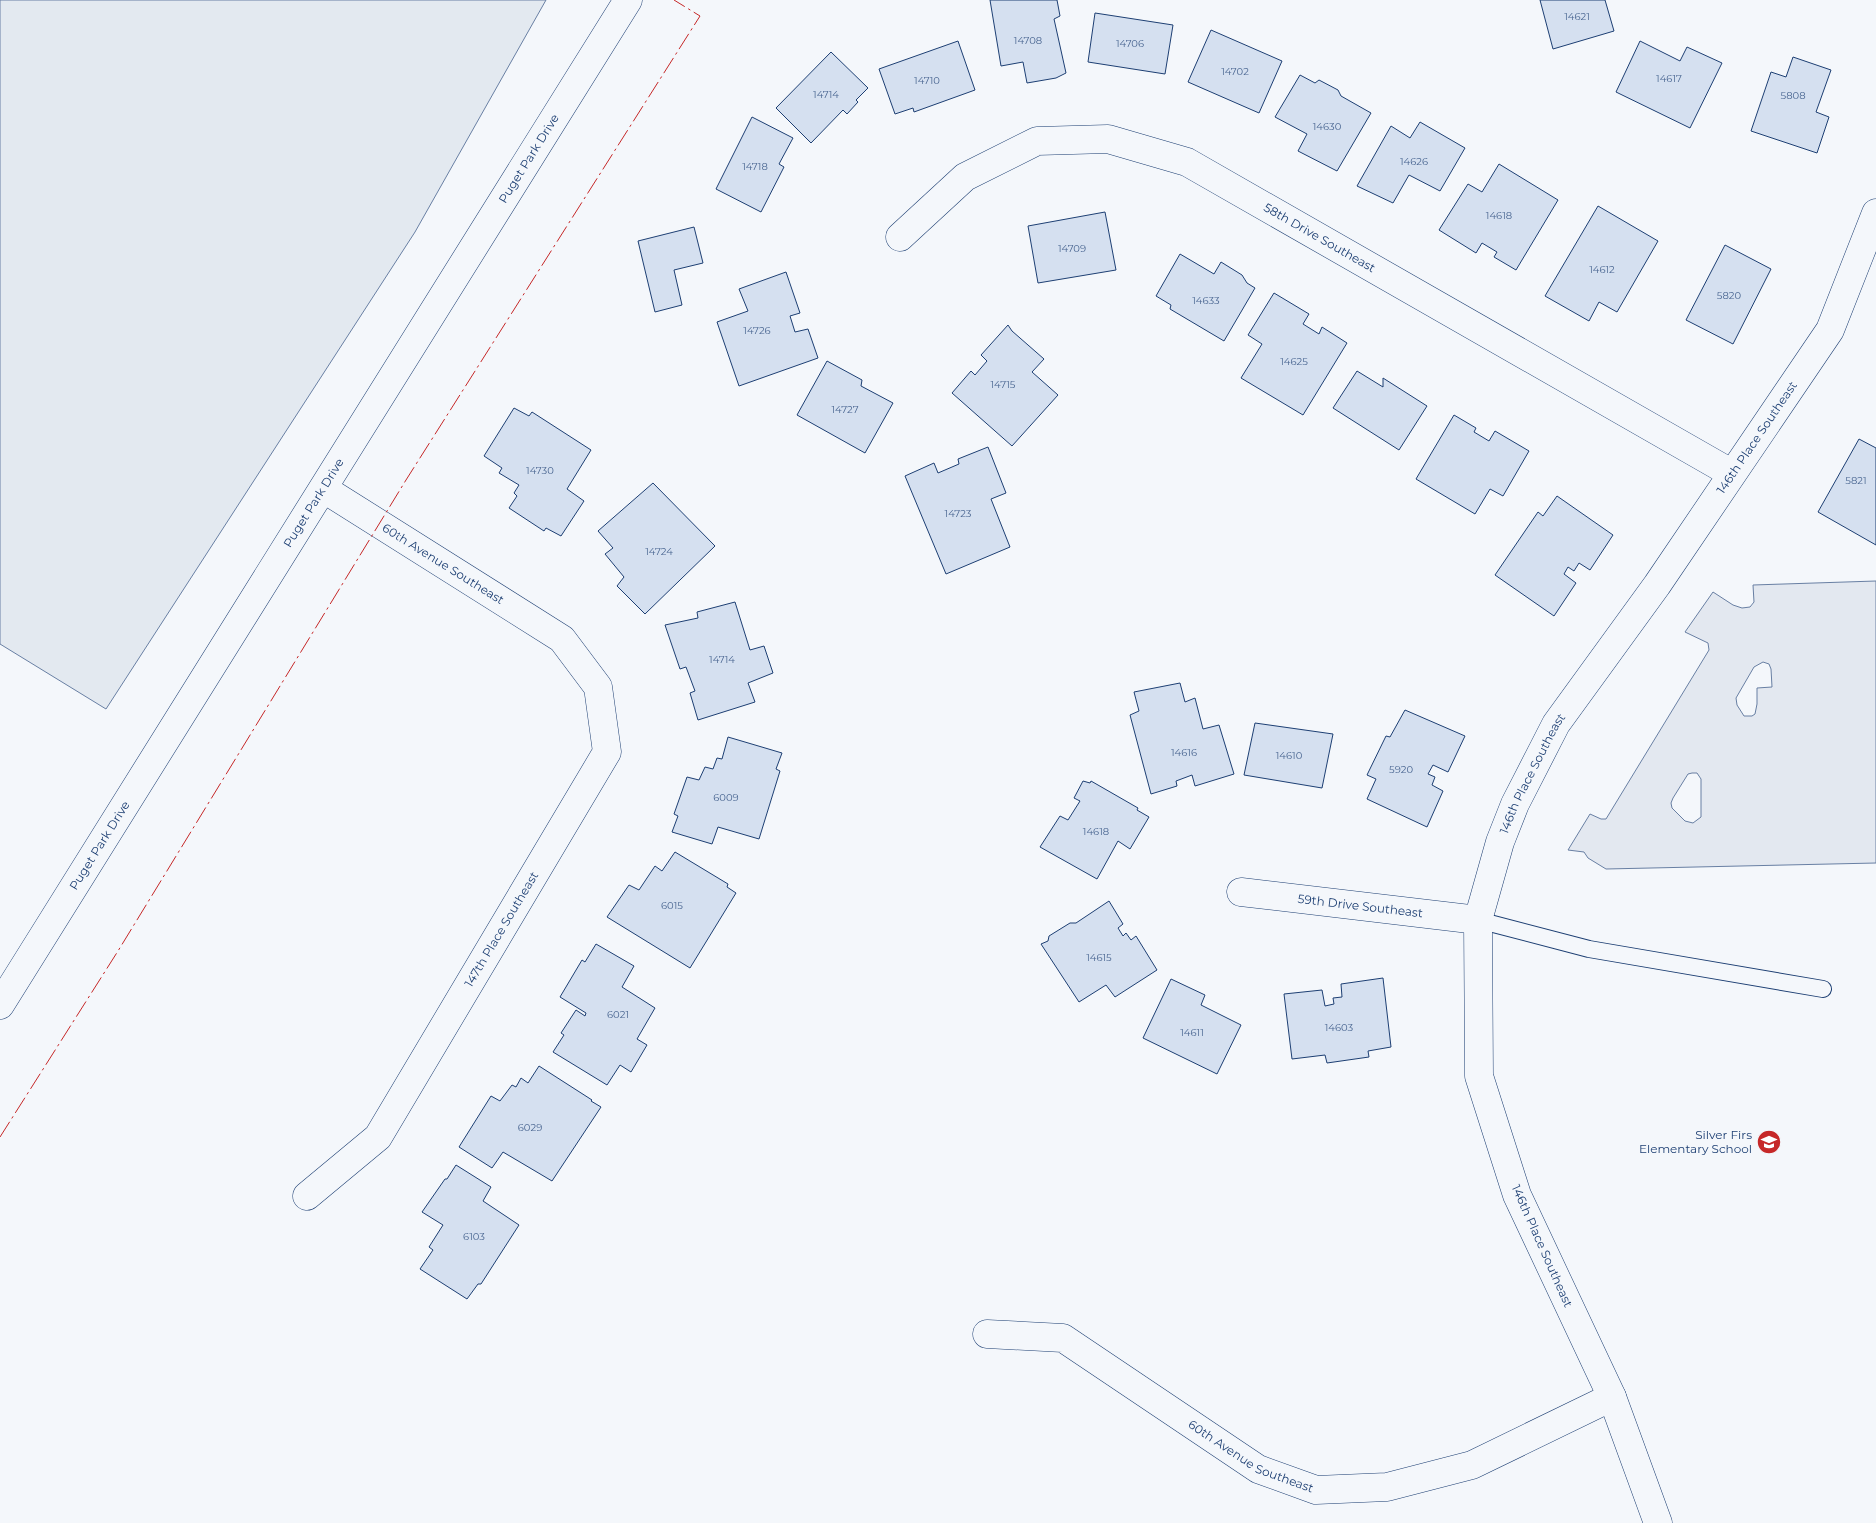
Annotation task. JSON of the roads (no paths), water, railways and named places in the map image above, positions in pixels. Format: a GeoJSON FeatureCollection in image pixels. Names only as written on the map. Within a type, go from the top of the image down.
{"type":"FeatureCollection","features":[{"type":"Feature","properties":{"kind":"street","name":"Puget Park Drive"},"geometry":{"type":"LineString","coordinates":[[0,1005],[628,0]]}},
{"type":"Feature","properties":{"kind":"street","name":"58th Drive Southeast"},"geometry":{"type":"LineString","coordinates":[[900,237],[965,177],[1037,141],[1108,139],[1187,162],[1732,473]]}},
{"type":"Feature","properties":{"kind":"street","name":"146th Place Southeast"},"geometry":{"type":"LineString","coordinates":[[1658,1523],[1612,1397],[1517,1195],[1480,1076],[1478,920],[1500,842],[1515,804],[1556,724],[1657,586],[1830,330],[1876,213]]}},
{"type":"Feature","properties":{"kind":"street","name":"60th Avenue Southeast"},"geometry":{"type":"LineString","coordinates":[[324,488],[562,638]]}},
{"type":"Feature","properties":{"kind":"street","name":"147th Place Southeast"},"geometry":{"type":"LineString","coordinates":[[307,1196],[378,1137],[607,752],[598,687],[562,638]]}},
{"type":"Feature","properties":{"kind":"street","name":"59th Drive Southeast"},"geometry":{"type":"LineString","coordinates":[[1241,892],[1478,920]]}},
{"type":"Feature","properties":{"kind":"street","name":"60th Avenue Southeast"},"geometry":{"type":"LineString","coordinates":[[987,1334],[1063,1338],[1258,1469],[1316,1490],[1387,1487],[1472,1464],[1612,1397]]}},
{"type":"Feature","properties":{"kind":"lane"},"geometry":{"type":"LineString","coordinates":[[1478,920],[1589,948],[1822,989]]}},
{"type":"Feature","properties":{"kind":"place","name":"Silver Firs Elementary School"},"geometry":{"type":"Point","coordinates":[1769,1142]}}]}
